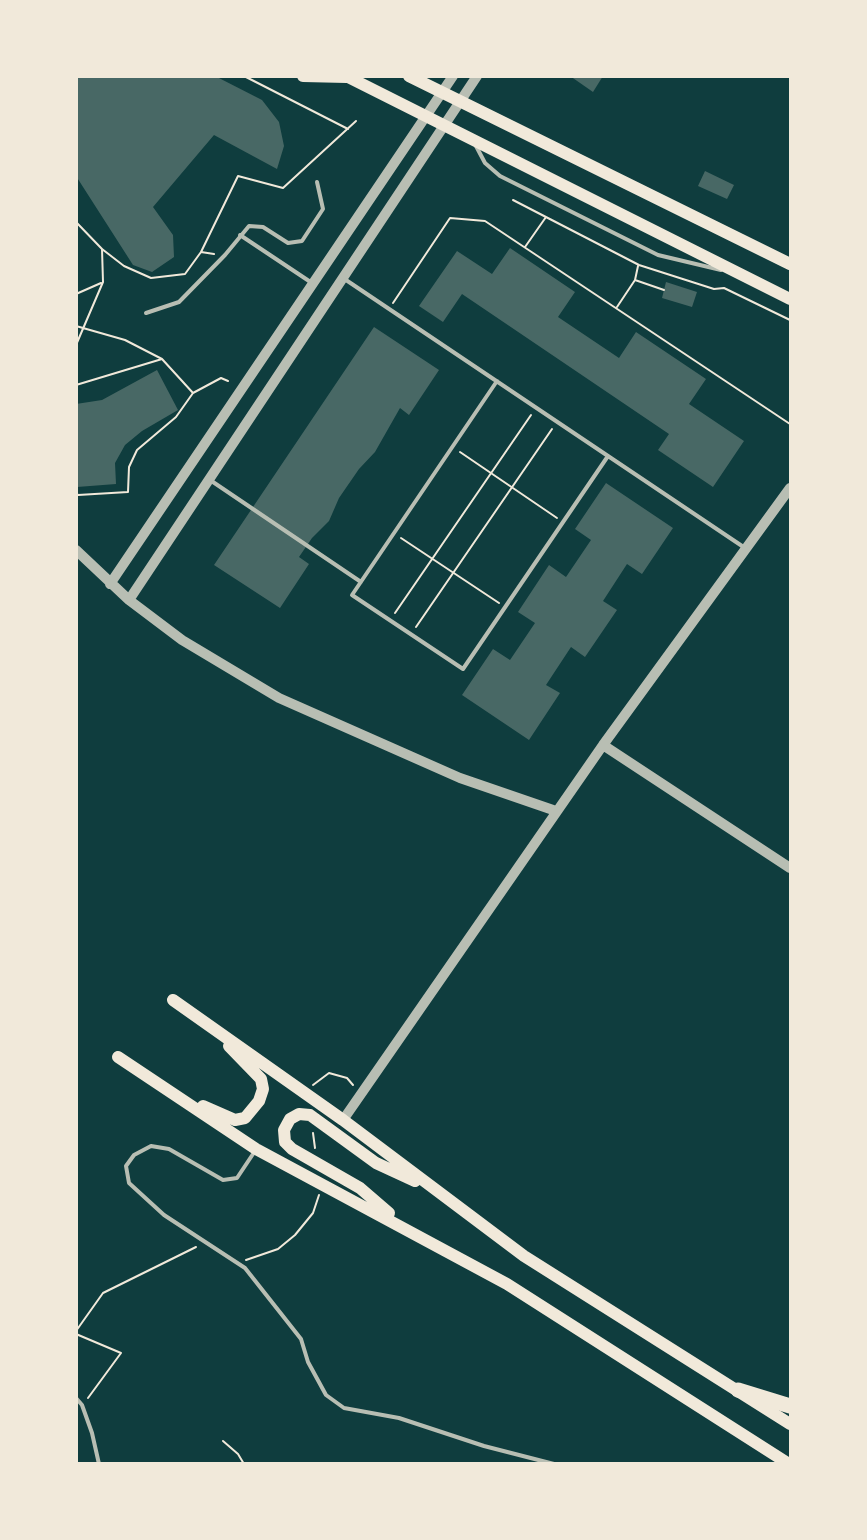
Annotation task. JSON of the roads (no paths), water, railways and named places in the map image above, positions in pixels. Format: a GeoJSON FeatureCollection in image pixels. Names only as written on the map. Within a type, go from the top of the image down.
{"type":"FeatureCollection","features":[{"type":"Feature","properties":{"kind":"highway"},"geometry":{"type":"LineString","coordinates":[[738,1390],[790,1405]]}},
{"type":"Feature","properties":{"kind":"main road"},"geometry":{"type":"LineString","coordinates":[[303,76],[347,77],[790,299]]}},
{"type":"Feature","properties":{"kind":"main road"},"geometry":{"type":"LineString","coordinates":[[409,76],[790,264]]}},
{"type":"Feature","properties":{"kind":"main road"},"geometry":{"type":"LineString","coordinates":[[173,1000],[343,1120],[524,1256],[790,1424]]}},
{"type":"Feature","properties":{"kind":"main road"},"geometry":{"type":"LineString","coordinates":[[174,1094],[234,1120],[245,1118],[259,1101],[263,1089],[261,1079],[212,1028]]}},
{"type":"Feature","properties":{"kind":"main road"},"geometry":{"type":"LineString","coordinates":[[118,1057],[256,1149],[507,1284],[789,1464]]}},
{"type":"Feature","properties":{"kind":"main road"},"geometry":{"type":"LineString","coordinates":[[404,1227],[360,1188],[292,1149],[285,1142],[284,1130],[290,1119],[299,1114],[310,1115],[376,1162],[441,1193]]}},
{"type":"Feature","properties":{"kind":"street"},"geometry":{"type":"LineString","coordinates":[[110,584],[453,76]]}},
{"type":"Feature","properties":{"kind":"street"},"geometry":{"type":"LineString","coordinates":[[129,600],[477,76]]}},
{"type":"Feature","properties":{"kind":"street"},"geometry":{"type":"LineString","coordinates":[[343,1120],[556,811],[790,488]]}},
{"type":"Feature","properties":{"kind":"street"},"geometry":{"type":"LineString","coordinates":[[76,550],[110,584],[182,640],[279,698],[460,778],[556,811]]}},
{"type":"Feature","properties":{"kind":"street"},"geometry":{"type":"LineString","coordinates":[[603,745],[790,868]]}},
{"type":"Feature","properties":{"kind":"lane"},"geometry":{"type":"LineString","coordinates":[[471,138],[485,163],[500,176],[658,255],[742,275]]}},
{"type":"Feature","properties":{"kind":"lane"},"geometry":{"type":"LineString","coordinates":[[146,313],[179,302],[225,255],[249,226],[263,227],[288,243],[302,241],[323,209],[317,182]]}},
{"type":"Feature","properties":{"kind":"lane"},"geometry":{"type":"LineString","coordinates":[[240,235],[313,284]]}},
{"type":"Feature","properties":{"kind":"lane"},"geometry":{"type":"LineString","coordinates":[[343,278],[746,548]]}},
{"type":"Feature","properties":{"kind":"lane"},"geometry":{"type":"LineString","coordinates":[[497,381],[352,595],[463,669],[608,456]]}},
{"type":"Feature","properties":{"kind":"lane"},"geometry":{"type":"LineString","coordinates":[[209,479],[361,582]]}},
{"type":"Feature","properties":{"kind":"lane"},"geometry":{"type":"LineString","coordinates":[[256,1149],[237,1178],[224,1180],[169,1149],[151,1146],[134,1155],[126,1166],[129,1183],[164,1215],[246,1268],[301,1339],[308,1362],[326,1395],[344,1408],[399,1418],[484,1446],[554,1464]]}},
{"type":"Feature","properties":{"kind":"lane"},"geometry":{"type":"LineString","coordinates":[[76,1398],[82,1405],[99,1464]]}}]}
